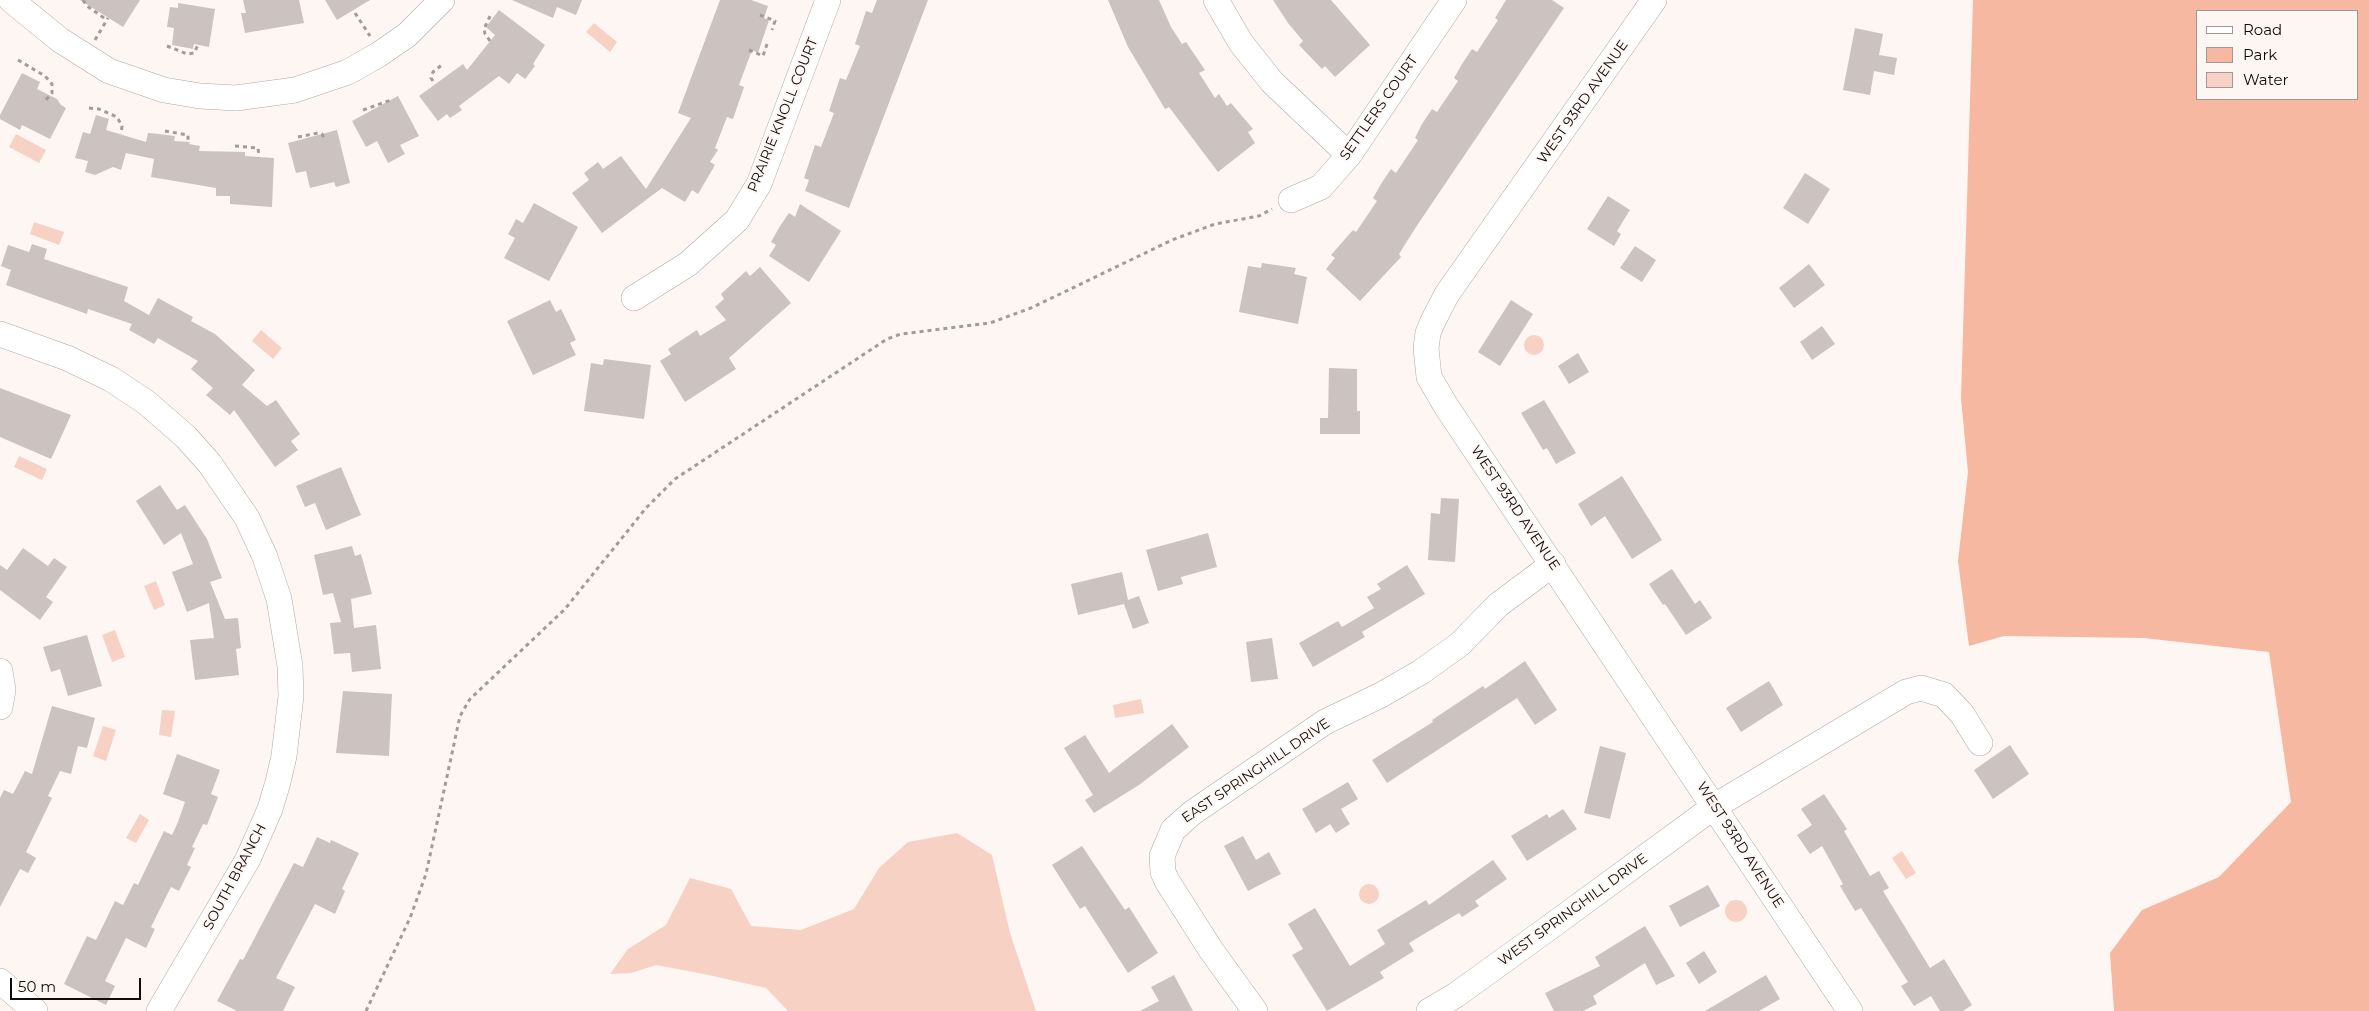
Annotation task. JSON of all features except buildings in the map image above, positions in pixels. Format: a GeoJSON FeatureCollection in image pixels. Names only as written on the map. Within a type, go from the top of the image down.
{"type":"FeatureCollection","features":[{"type":"Feature","properties":{"kind":"street"},"geometry":{"type":"LineString","coordinates":[[11,0],[60,40],[91,62],[142,84],[183,94],[236,98],[281,94],[331,79],[380,54],[422,22],[442,0]]}},
{"type":"Feature","properties":{"kind":"street","name":"PRAIRIE KNOLL COURT"},"geometry":{"type":"LineString","coordinates":[[634,298],[688,264],[737,220],[759,184],[828,0]]}},
{"type":"Feature","properties":{"kind":"street"},"geometry":{"type":"LineString","coordinates":[[1216,0],[1241,43],[1272,82],[1349,155]]}},
{"type":"Feature","properties":{"kind":"street","name":"SETTLERS COURT"},"geometry":{"type":"LineString","coordinates":[[1291,200],[1321,186],[1349,155],[1454,0]]}},
{"type":"Feature","properties":{"kind":"street","name":"WEST 93RD AVENUE"},"geometry":{"type":"LineString","coordinates":[[1654,0],[1447,294],[1433,320],[1426,348],[1429,377],[1437,393],[1715,806],[1848,1010]]}},
{"type":"Feature","properties":{"kind":"street","name":"SOUTH BRANCH"},"geometry":{"type":"LineString","coordinates":[[0,334],[67,358],[111,379],[147,403],[186,437],[210,464],[247,518],[265,557],[279,599],[290,666],[291,696],[284,756],[278,782],[270,809],[248,859],[159,1011]]}},
{"type":"Feature","properties":{"kind":"street","name":"EAST SPRINGHILL DRIVE"},"geometry":{"type":"LineString","coordinates":[[1255,1011],[1233,977],[1186,913],[1163,872],[1162,856],[1173,830],[1192,813],[1325,722],[1381,695],[1421,672],[1460,644],[1498,605],[1553,564]]}},
{"type":"Feature","properties":{"kind":"street"},"geometry":{"type":"LineString","coordinates":[[0,671],[3,690],[0,707]]}},
{"type":"Feature","properties":{"kind":"street","name":"WEST SPRINGHILL DRIVE"},"geometry":{"type":"LineString","coordinates":[[1429,1011],[1463,989],[1715,806],[1906,692],[1921,688],[1944,695],[1962,714],[1980,743]]}},
{"type":"Feature","properties":{"kind":"street"},"geometry":{"type":"LineString","coordinates":[[0,981],[35,1011]]}},
{"type":"Feature","properties":{"kind":"path"},"geometry":{"type":"LineString","coordinates":[[83,0],[87,6],[107,20]]}},
{"type":"Feature","properties":{"kind":"path"},"geometry":{"type":"LineString","coordinates":[[355,13],[380,54]]}},
{"type":"Feature","properties":{"kind":"path"},"geometry":{"type":"LineString","coordinates":[[490,41],[484,29],[491,14]]}},
{"type":"Feature","properties":{"kind":"path"},"geometry":{"type":"LineString","coordinates":[[760,15],[775,21],[772,30]]}},
{"type":"Feature","properties":{"kind":"path"},"geometry":{"type":"LineString","coordinates":[[749,50],[763,56],[767,44]]}},
{"type":"Feature","properties":{"kind":"path"},"geometry":{"type":"LineString","coordinates":[[167,46],[182,54],[191,54],[197,50],[198,45]]}},
{"type":"Feature","properties":{"kind":"path"},"geometry":{"type":"LineString","coordinates":[[18,60],[45,76],[52,84],[52,93],[44,102]]}},
{"type":"Feature","properties":{"kind":"path"},"geometry":{"type":"LineString","coordinates":[[433,81],[431,78],[433,72],[443,64]]}},
{"type":"Feature","properties":{"kind":"path"},"geometry":{"type":"LineString","coordinates":[[363,110],[390,100]]}},
{"type":"Feature","properties":{"kind":"path"},"geometry":{"type":"LineString","coordinates":[[89,108],[99,109],[117,117],[122,126],[121,134]]}},
{"type":"Feature","properties":{"kind":"path"},"geometry":{"type":"LineString","coordinates":[[166,131],[188,135],[188,142]]}},
{"type":"Feature","properties":{"kind":"path"},"geometry":{"type":"LineString","coordinates":[[298,137],[318,133],[322,134],[324,138]]}},
{"type":"Feature","properties":{"kind":"path"},"geometry":{"type":"LineString","coordinates":[[235,146],[258,148],[259,157]]}},
{"type":"Feature","properties":{"kind":"path"},"geometry":{"type":"LineString","coordinates":[[366,1011],[410,918],[426,874],[460,716],[470,699],[565,609],[646,508],[675,480],[887,339],[901,334],[990,323],[1031,308],[1172,240],[1215,224],[1258,216],[1291,200]]}},
{"type":"Feature","properties":{"kind":"green space"},"geometry":{"type":"Polygon","coordinates":[[[1973,0],[2369,0],[2369,1011],[2114,1011],[2110,953],[2142,910],[2219,877],[2291,802],[2269,652],[2144,638],[2004,636],[1969,646],[1958,561],[1968,472],[1961,398],[1973,0]]]}},
{"type":"Feature","properties":{"kind":"water"},"geometry":{"type":"Polygon","coordinates":[[[594,23],[617,42],[610,52],[586,32],[594,23]]]}},
{"type":"Feature","properties":{"kind":"water"},"geometry":{"type":"Polygon","coordinates":[[[16,134],[46,150],[39,163],[9,147],[16,134]]]}},
{"type":"Feature","properties":{"kind":"water"},"geometry":{"type":"Polygon","coordinates":[[[34,222],[64,232],[59,245],[30,234],[34,222]]]}},
{"type":"Feature","properties":{"kind":"water"},"geometry":{"type":"Polygon","coordinates":[[[261,330],[282,348],[273,359],[252,341],[261,330]]]}},
{"type":"Feature","properties":{"kind":"water"},"geometry":{"type":"Polygon","coordinates":[[[1534,335],[1541,338],[1544,345],[1541,352],[1534,355],[1527,352],[1524,345],[1527,338],[1534,335]]]}},
{"type":"Feature","properties":{"kind":"water"},"geometry":{"type":"Polygon","coordinates":[[[19,456],[47,469],[42,480],[14,467],[19,456]]]}},
{"type":"Feature","properties":{"kind":"water"},"geometry":{"type":"Polygon","coordinates":[[[156,581],[165,605],[154,610],[144,586],[156,581]]]}},
{"type":"Feature","properties":{"kind":"water"},"geometry":{"type":"Polygon","coordinates":[[[115,630],[125,657],[112,662],[102,635],[115,630]]]}},
{"type":"Feature","properties":{"kind":"water"},"geometry":{"type":"Polygon","coordinates":[[[1141,699],[1144,713],[1115,718],[1113,705],[1141,699]]]}},
{"type":"Feature","properties":{"kind":"water"},"geometry":{"type":"Polygon","coordinates":[[[162,710],[175,711],[171,737],[159,735],[162,710]]]}},
{"type":"Feature","properties":{"kind":"water"},"geometry":{"type":"Polygon","coordinates":[[[103,726],[116,730],[106,761],[93,756],[103,726]]]}},
{"type":"Feature","properties":{"kind":"water"},"geometry":{"type":"Polygon","coordinates":[[[140,814],[149,820],[136,843],[126,838],[140,814]]]}},
{"type":"Feature","properties":{"kind":"water"},"geometry":{"type":"Polygon","coordinates":[[[957,833],[992,855],[1010,933],[1036,1011],[788,1011],[766,988],[704,974],[656,965],[631,973],[610,974],[628,949],[666,925],[690,878],[731,889],[751,926],[801,930],[854,909],[879,868],[908,842],[957,833]]]}},
{"type":"Feature","properties":{"kind":"water"},"geometry":{"type":"Polygon","coordinates":[[[1902,851],[1916,873],[1906,879],[1892,858],[1902,851]]]}},
{"type":"Feature","properties":{"kind":"water"},"geometry":{"type":"Polygon","coordinates":[[[1369,884],[1376,887],[1379,894],[1376,901],[1369,904],[1362,901],[1359,894],[1362,887],[1369,884]]]}},
{"type":"Feature","properties":{"kind":"water"},"geometry":{"type":"Polygon","coordinates":[[[1736,900],[1746,907],[1747,911],[1740,921],[1736,922],[1726,915],[1725,911],[1732,901],[1736,900]]]}}]}
